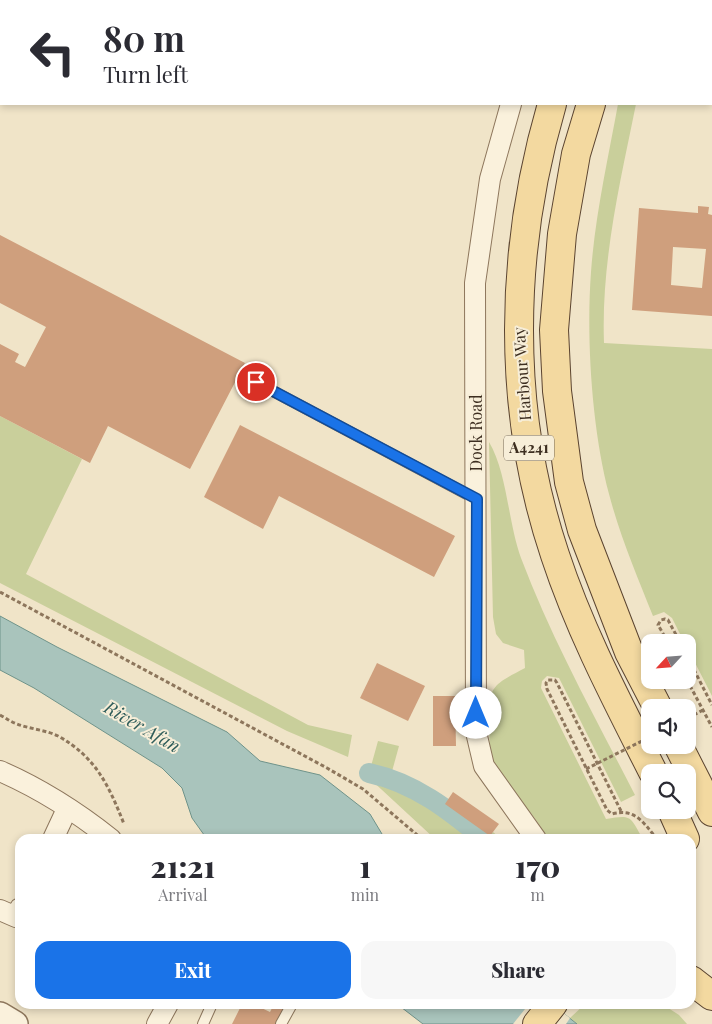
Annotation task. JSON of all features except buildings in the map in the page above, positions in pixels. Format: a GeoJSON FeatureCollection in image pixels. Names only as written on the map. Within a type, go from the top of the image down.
{"type":"FeatureCollection","features":[{"type":"Feature","properties":{"kind":"main road","name":"Harbour Way"},"geometry":{"type":"LineString","coordinates":[[552,105],[531,191],[522,261],[518,337],[520,386],[526,433],[540,503],[558,564],[597,662],[649,764]]}},
{"type":"Feature","properties":{"kind":"main road","name":"Harbour Way"},"geometry":{"type":"LineString","coordinates":[[591,105],[576,154],[562,234],[554,330],[557,391],[569,482],[582,530],[629,652],[653,699]]}},
{"type":"Feature","properties":{"kind":"main road"},"geometry":{"type":"LineString","coordinates":[[683,754],[712,812]]}},
{"type":"Feature","properties":{"kind":"main road"},"geometry":{"type":"LineString","coordinates":[[676,819],[683,834]]}},
{"type":"Feature","properties":{"kind":"main road"},"geometry":{"type":"LineString","coordinates":[[696,984],[712,996]]}},
{"type":"Feature","properties":{"kind":"main road"},"geometry":{"type":"LineString","coordinates":[[537,1024],[549,1009]]}},
{"type":"Feature","properties":{"kind":"street","name":"Dock Road"},"geometry":{"type":"LineString","coordinates":[[511,105],[490,179],[475,283],[477,499],[476,732],[484,766],[491,779],[533,834]]}},
{"type":"Feature","properties":{"kind":"street"},"geometry":{"type":"LineString","coordinates":[[0,771],[22,781],[67,809],[118,832]]}},
{"type":"Feature","properties":{"kind":"street"},"geometry":{"type":"LineString","coordinates":[[55,834],[67,809]]}},
{"type":"Feature","properties":{"kind":"street"},"geometry":{"type":"LineString","coordinates":[[0,910],[15,918]]}},
{"type":"Feature","properties":{"kind":"street"},"geometry":{"type":"LineString","coordinates":[[157,1024],[165,1009]]}},
{"type":"Feature","properties":{"kind":"street"},"geometry":{"type":"LineString","coordinates":[[0,1015],[15,1024]]}},
{"type":"Feature","properties":{"kind":"lane"},"geometry":{"type":"LineString","coordinates":[[256,382],[477,499]]}},
{"type":"Feature","properties":{"kind":"lane"},"geometry":{"type":"LineString","coordinates":[[203,1024],[210,1009]]}},
{"type":"Feature","properties":{"kind":"lane"},"geometry":{"type":"LineString","coordinates":[[281,1024],[289,1009]]}},
{"type":"Feature","properties":{"kind":"path"},"geometry":{"type":"LineString","coordinates":[[0,592],[327,768],[364,790],[416,834]]}},
{"type":"Feature","properties":{"kind":"path"},"geometry":{"type":"LineString","coordinates":[[663,634],[658,625],[665,619],[668,620],[676,634]]}},
{"type":"Feature","properties":{"kind":"path"},"geometry":{"type":"LineString","coordinates":[[696,674],[712,705]]}},
{"type":"Feature","properties":{"kind":"path"},"geometry":{"type":"LineString","coordinates":[[621,811],[557,683],[550,679],[546,684],[547,689],[609,812],[621,811],[635,815],[652,834]]}},
{"type":"Feature","properties":{"kind":"path"},"geometry":{"type":"LineString","coordinates":[[692,689],[712,727]]}},
{"type":"Feature","properties":{"kind":"path"},"geometry":{"type":"LineString","coordinates":[[696,714],[703,710]]}},
{"type":"Feature","properties":{"kind":"path"},"geometry":{"type":"LineString","coordinates":[[0,715],[16,724],[58,736],[84,755],[100,771],[112,793],[118,832]]}},
{"type":"Feature","properties":{"kind":"path"},"geometry":{"type":"LineString","coordinates":[[586,769],[641,742]]}},
{"type":"Feature","properties":{"kind":"green space"},"geometry":{"type":"Polygon","coordinates":[[[618,105],[636,105],[613,223],[605,283],[604,343],[712,349],[712,696],[696,665],[696,634],[680,634],[672,618],[664,612],[653,616],[613,510],[598,442],[592,384],[589,326],[593,251],[618,105]]]}},
{"type":"Feature","properties":{"kind":"green space"},"geometry":{"type":"Polygon","coordinates":[[[0,416],[82,459],[26,574],[308,725],[352,735],[348,757],[287,731],[0,583],[0,416]]]}},
{"type":"Feature","properties":{"kind":"green space"},"geometry":{"type":"Polygon","coordinates":[[[489,442],[500,468],[517,544],[533,589],[575,678],[635,795],[621,802],[559,678],[547,676],[542,681],[541,688],[606,819],[626,817],[633,822],[640,834],[544,834],[535,819],[499,774],[491,754],[489,738],[490,701],[492,693],[500,683],[525,668],[524,650],[503,643],[496,634],[493,617],[489,442]]]}},
{"type":"Feature","properties":{"kind":"green space"},"geometry":{"type":"Polygon","coordinates":[[[378,741],[399,746],[391,775],[427,791],[487,834],[430,834],[368,777],[378,741]]]}},
{"type":"Feature","properties":{"kind":"green space"},"geometry":{"type":"Polygon","coordinates":[[[580,1009],[670,1009],[679,1015],[687,1024],[577,1024],[570,1018],[580,1009]]]}},
{"type":"Feature","properties":{"kind":"water","name":"River Afan"},"geometry":{"type":"Polygon","coordinates":[[[0,616],[57,647],[227,732],[260,761],[320,775],[370,814],[382,834],[203,834],[192,818],[182,788],[162,768],[34,688],[0,670],[0,616]]]}},
{"type":"Feature","properties":{"kind":"water"},"geometry":{"type":"Polygon","coordinates":[[[404,1009],[558,1009],[577,1024],[423,1024],[404,1009]]]}},
{"type":"Feature","properties":{"kind":"pier"},"geometry":{"type":"Polygon","coordinates":[[[525,1009],[558,1009],[570,1018],[566,1024],[513,1024],[525,1009]]]}},
{"type":"Feature","properties":{"kind":"waterway"},"geometry":{"type":"LineString","coordinates":[[369,773],[401,783],[431,799],[478,834]]}},
{"type":"Feature","properties":{"kind":"route"},"geometry":{"type":"LineString","coordinates":[[256,382],[477,499],[476,713]]}}]}
